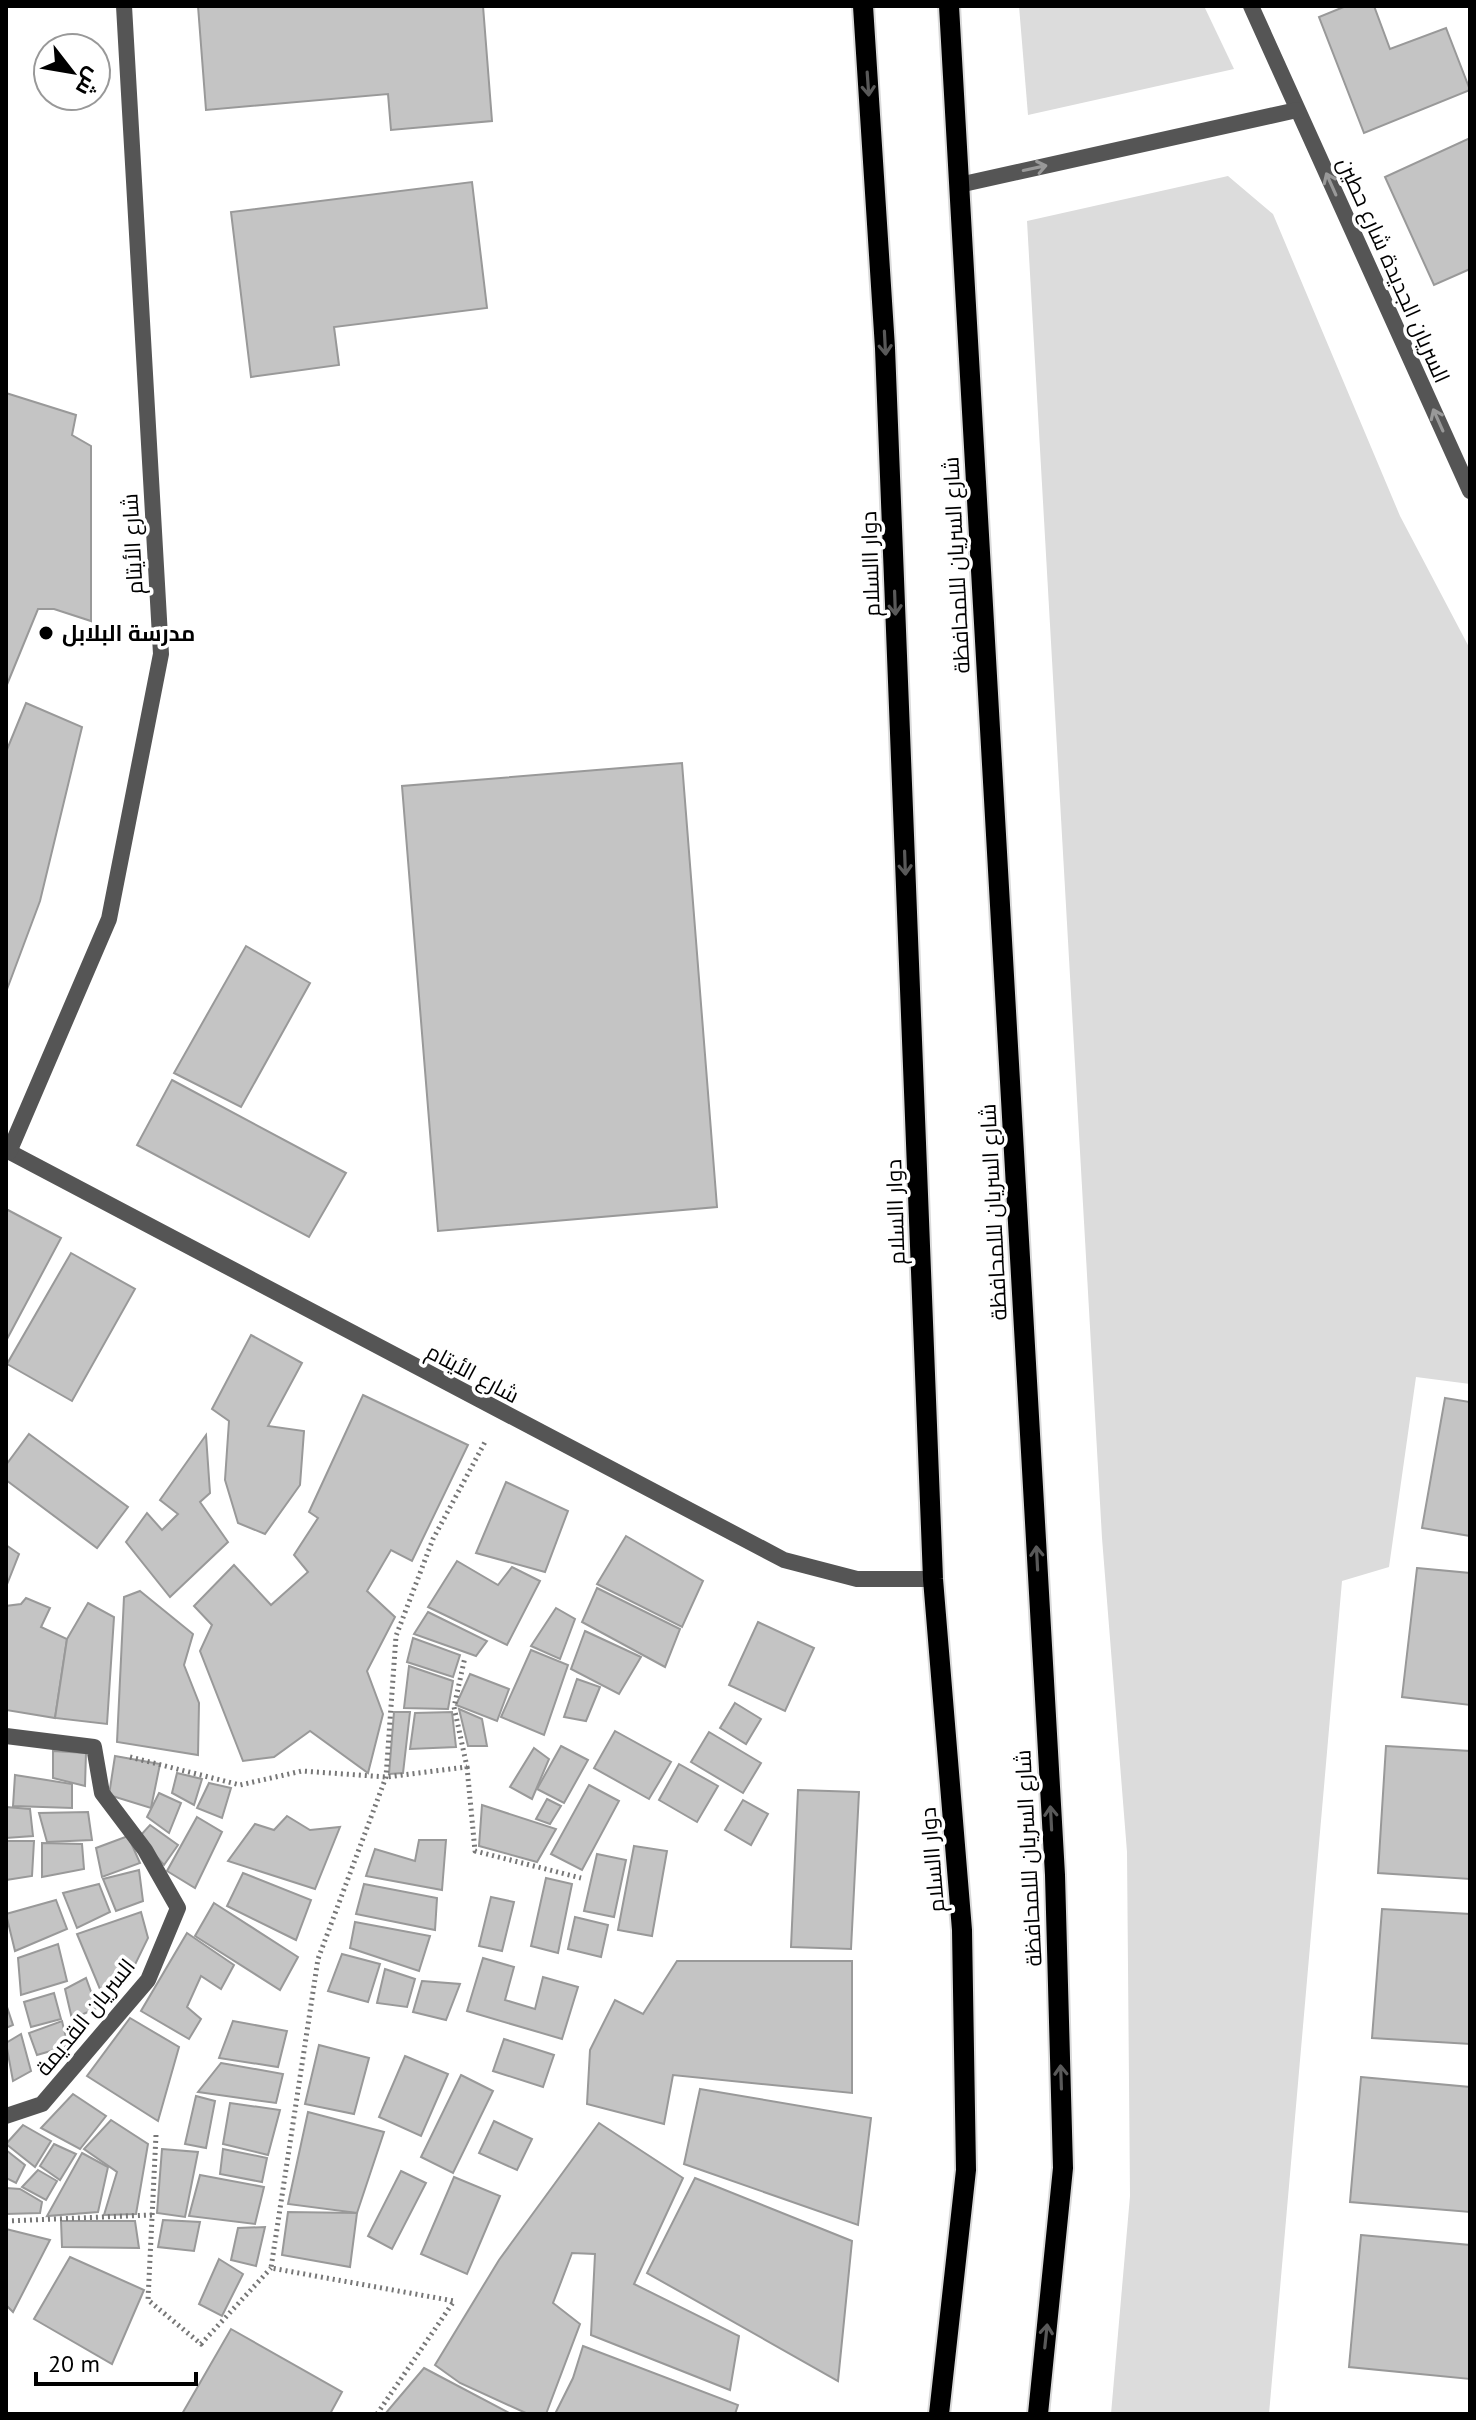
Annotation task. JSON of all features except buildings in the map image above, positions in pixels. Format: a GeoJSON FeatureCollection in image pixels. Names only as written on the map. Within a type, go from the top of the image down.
{"type":"FeatureCollection","features":[{"type":"Feature","properties":{"kind":"main road","name":"دوار االسلام"},"geometry":{"type":"LineString","coordinates":[[863,6],[885,348],[933,1579],[962,1930],[966,2170],[939,2414]]}},
{"type":"Feature","properties":{"kind":"main road","name":"شارع السريان لللمحافظة"},"geometry":{"type":"LineString","coordinates":[[949,6],[1055,1875],[1063,2168],[1038,2414]]}},
{"type":"Feature","properties":{"kind":"street","name":"شارع الأيتام"},"geometry":{"type":"LineString","coordinates":[[124,6],[161,654],[109,919],[8,1151],[784,1560],[857,1579],[933,1579]]}},
{"type":"Feature","properties":{"kind":"street","name":"السريان الجديدة شارع حطين"},"geometry":{"type":"LineString","coordinates":[[1251,6],[1470,491]]}},
{"type":"Feature","properties":{"kind":"street"},"geometry":{"type":"LineString","coordinates":[[959,185],[1297,110]]}},
{"type":"Feature","properties":{"kind":"street"},"geometry":{"type":"LineString","coordinates":[[6,1736],[94,1747]]}},
{"type":"Feature","properties":{"kind":"street","name":"السريان القديمة"},"geometry":{"type":"LineString","coordinates":[[6,2116],[42,2104],[139,1991],[148,1980],[178,1908],[145,1850],[102,1793],[94,1747]]}},
{"type":"Feature","properties":{"kind":"path"},"geometry":{"type":"LineString","coordinates":[[156,2135],[148,2300],[201,2344],[271,2268],[318,1959],[386,1777],[396,1636],[433,1539],[501,1413]]}},
{"type":"Feature","properties":{"kind":"path"},"geometry":{"type":"LineString","coordinates":[[465,1657],[454,1707],[467,1767],[475,1851],[581,1878]]}},
{"type":"Feature","properties":{"kind":"path"},"geometry":{"type":"LineString","coordinates":[[94,1747],[240,1785],[302,1771],[386,1777],[467,1767]]}},
{"type":"Feature","properties":{"kind":"path"},"geometry":{"type":"LineString","coordinates":[[6,2221],[153,2215]]}},
{"type":"Feature","properties":{"kind":"path"},"geometry":{"type":"LineString","coordinates":[[271,2268],[454,2301],[377,2414]]}},
{"type":"Feature","properties":{"kind":"shaded area"},"geometry":{"type":"Polygon","coordinates":[[[1019,6],[1204,6],[1234,69],[1028,115],[1019,6]]]}},
{"type":"Feature","properties":{"kind":"shaded area"},"geometry":{"type":"Polygon","coordinates":[[[1228,176],[1273,214],[1400,516],[1470,649],[1470,1384],[1416,1377],[1389,1567],[1342,1581],[1269,2414],[1111,2414],[1130,2196],[1127,1852],[1102,1538],[1027,221],[1228,176]]]}},
{"type":"Feature","properties":{"kind":"place","name":"مدرسة البلابل"},"geometry":{"type":"Point","coordinates":[46,633]}}]}
